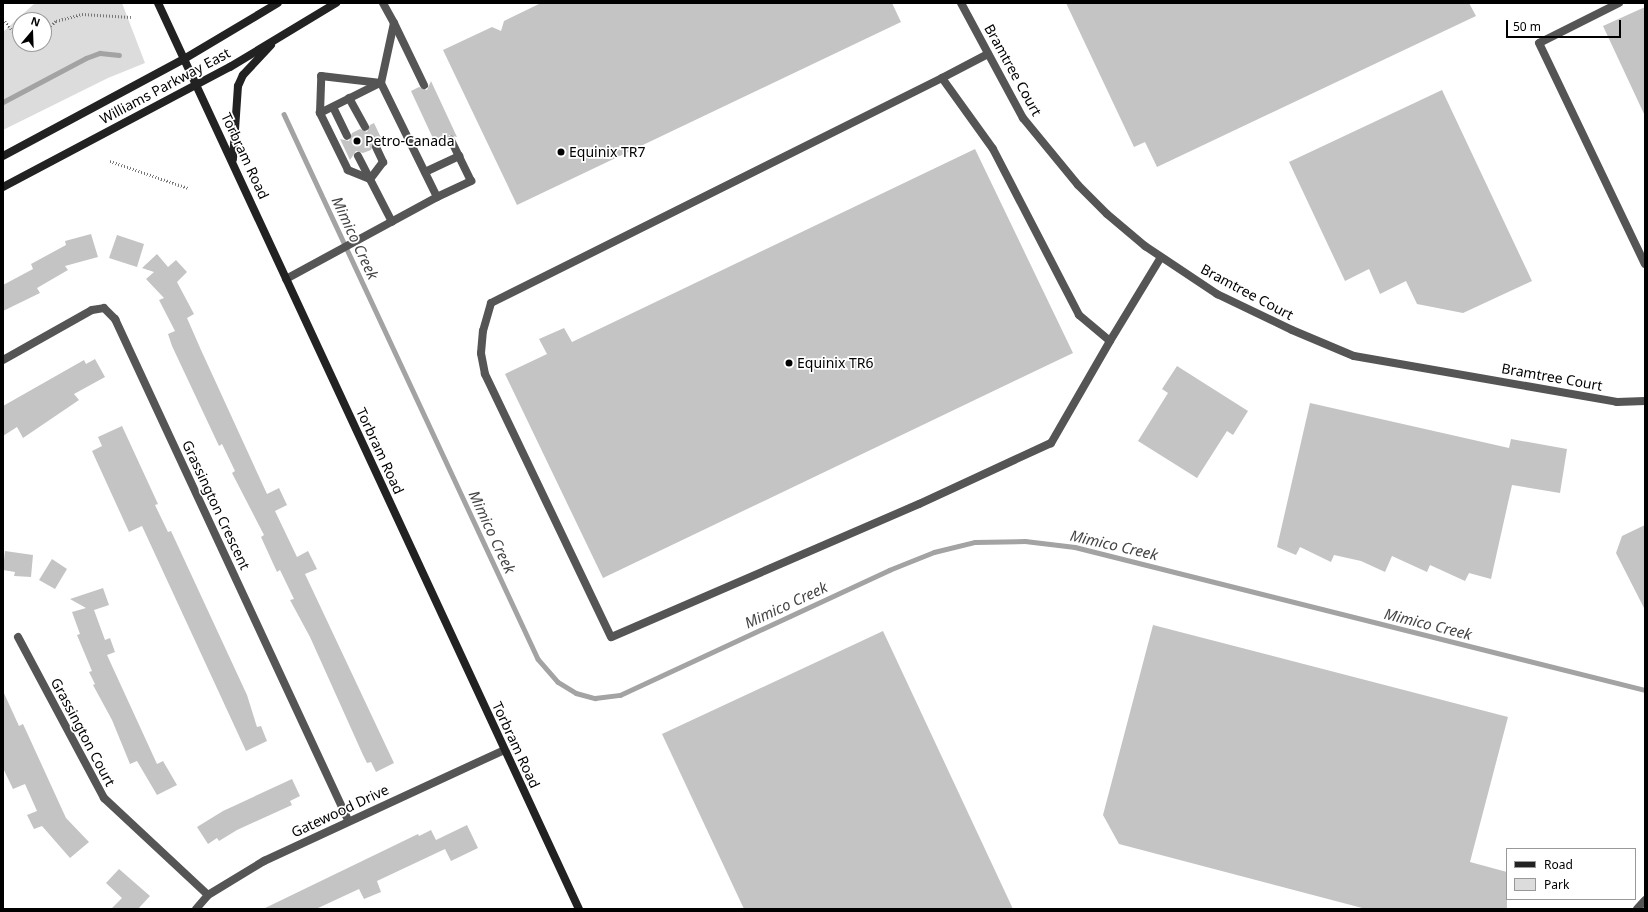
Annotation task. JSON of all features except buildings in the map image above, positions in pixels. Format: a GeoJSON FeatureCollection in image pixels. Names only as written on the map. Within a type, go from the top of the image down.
{"type":"FeatureCollection","features":[{"type":"Feature","properties":{"kind":"main road","name":"Torbram Road"},"geometry":{"type":"LineString","coordinates":[[158,3],[579,909]]}},
{"type":"Feature","properties":{"kind":"main road","name":"Williams Parkway East"},"geometry":{"type":"LineString","coordinates":[[3,156],[184,59],[278,3]]}},
{"type":"Feature","properties":{"kind":"main road","name":"Williams Parkway East"},"geometry":{"type":"LineString","coordinates":[[3,187],[279,38],[336,3]]}},
{"type":"Feature","properties":{"kind":"main road"},"geometry":{"type":"LineString","coordinates":[[233,162],[238,86],[243,75],[279,38]]}},
{"type":"Feature","properties":{"kind":"street"},"geometry":{"type":"LineString","coordinates":[[383,3],[424,85]]}},
{"type":"Feature","properties":{"kind":"street","name":"Bramtree Court"},"geometry":{"type":"LineString","coordinates":[[961,3],[1023,118],[1078,184],[1107,214],[1162,257],[1217,294],[1292,330],[1354,356],[1617,402],[1645,401]]}},
{"type":"Feature","properties":{"kind":"street"},"geometry":{"type":"LineString","coordinates":[[1619,3],[1539,43],[1645,264]]}},
{"type":"Feature","properties":{"kind":"street"},"geometry":{"type":"LineString","coordinates":[[394,23],[381,83],[437,197]]}},
{"type":"Feature","properties":{"kind":"street"},"geometry":{"type":"LineString","coordinates":[[988,54],[491,303],[481,346],[485,374],[610,637],[919,504],[1051,443],[1110,341],[1162,257]]}},
{"type":"Feature","properties":{"kind":"street"},"geometry":{"type":"LineString","coordinates":[[370,179],[348,170],[320,113],[321,76],[381,83]]}},
{"type":"Feature","properties":{"kind":"street"},"geometry":{"type":"LineString","coordinates":[[942,78],[993,149],[1079,314],[1110,341]]}},
{"type":"Feature","properties":{"kind":"street"},"geometry":{"type":"LineString","coordinates":[[320,113],[381,83]]}},
{"type":"Feature","properties":{"kind":"street"},"geometry":{"type":"LineString","coordinates":[[350,98],[365,127]]}},
{"type":"Feature","properties":{"kind":"street"},"geometry":{"type":"LineString","coordinates":[[333,107],[347,136]]}},
{"type":"Feature","properties":{"kind":"street"},"geometry":{"type":"LineString","coordinates":[[286,279],[437,197],[471,181],[451,140]]}},
{"type":"Feature","properties":{"kind":"street"},"geometry":{"type":"LineString","coordinates":[[370,179],[383,162],[376,147]]}},
{"type":"Feature","properties":{"kind":"street"},"geometry":{"type":"LineString","coordinates":[[358,156],[392,222]]}},
{"type":"Feature","properties":{"kind":"street"},"geometry":{"type":"LineString","coordinates":[[425,172],[460,156]]}},
{"type":"Feature","properties":{"kind":"street","name":"Grassington Crescent"},"geometry":{"type":"LineString","coordinates":[[3,360],[92,310],[104,308],[115,319],[348,820]]}},
{"type":"Feature","properties":{"kind":"street","name":"Grassington Court"},"geometry":{"type":"LineString","coordinates":[[18,637],[104,798],[208,895]]}},
{"type":"Feature","properties":{"kind":"street","name":"Gatewood Drive"},"geometry":{"type":"LineString","coordinates":[[196,909],[208,895],[264,861],[348,820],[504,750]]}},
{"type":"Feature","properties":{"kind":"street"},"geometry":{"type":"LineString","coordinates":[[1637,909],[1645,900]]}},
{"type":"Feature","properties":{"kind":"path"},"geometry":{"type":"LineString","coordinates":[[52,25],[56,21],[82,14],[131,17]]}},
{"type":"Feature","properties":{"kind":"path"},"geometry":{"type":"LineString","coordinates":[[3,19],[12,30]]}},
{"type":"Feature","properties":{"kind":"path"},"geometry":{"type":"LineString","coordinates":[[110,161],[188,188]]}},
{"type":"Feature","properties":{"kind":"green space"},"geometry":{"type":"Polygon","coordinates":[[[35,3],[122,3],[145,63],[108,78],[3,130],[3,32],[12,24],[12,52],[52,52],[52,12],[25,12],[35,3]]]}},
{"type":"Feature","properties":{"kind":"waterway","name":"Mimico Creek"},"geometry":{"type":"LineString","coordinates":[[3,102],[86,58],[100,53],[119,55]]}},
{"type":"Feature","properties":{"kind":"waterway","name":"Mimico Creek"},"geometry":{"type":"LineString","coordinates":[[284,114],[538,659],[558,682],[576,693],[595,698],[620,695],[889,570],[934,552],[975,542],[1025,541],[1075,547],[1645,690]]}},
{"type":"Feature","properties":{"kind":"place","name":"Petro-Canada"},"geometry":{"type":"Point","coordinates":[357,141]}},
{"type":"Feature","properties":{"kind":"place","name":"Equinix TR7"},"geometry":{"type":"Point","coordinates":[561,152]}},
{"type":"Feature","properties":{"kind":"place","name":"Equinix TR6"},"geometry":{"type":"Point","coordinates":[789,363]}}]}
